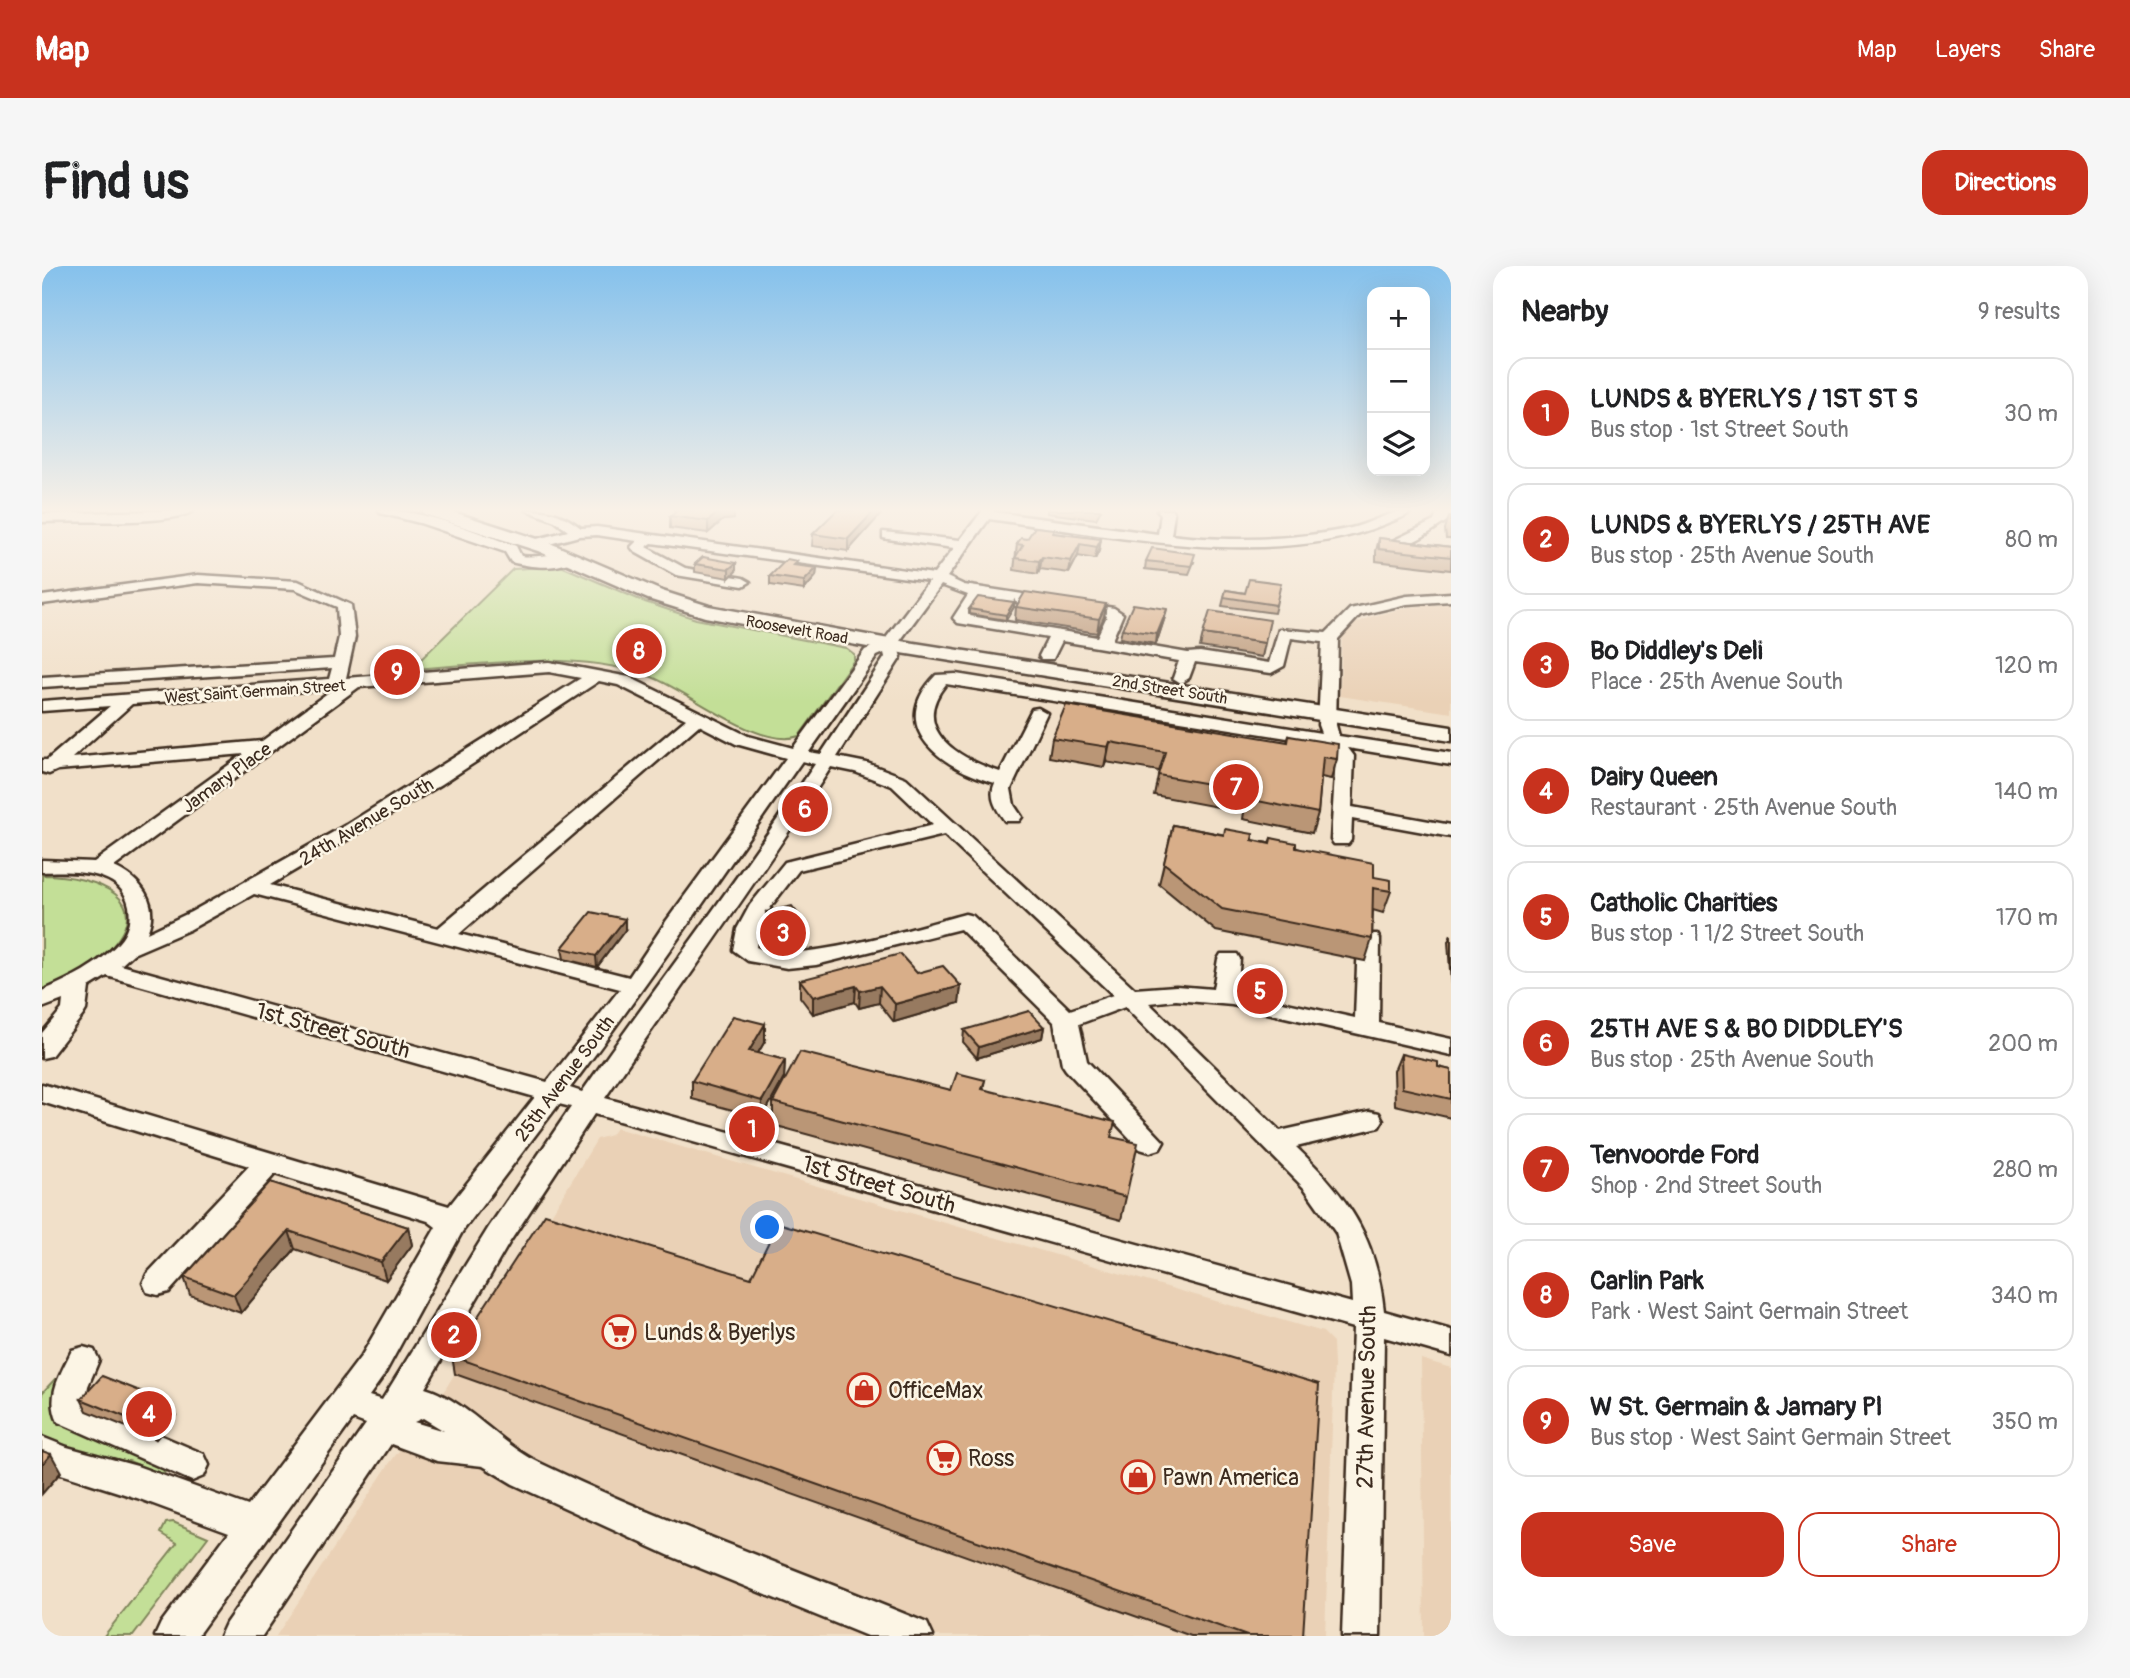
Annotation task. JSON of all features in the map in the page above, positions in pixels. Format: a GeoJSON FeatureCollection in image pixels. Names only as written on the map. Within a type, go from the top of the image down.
{"type":"FeatureCollection","features":[{"type":"Feature","properties":{"kind":"main road","name":"Roosevelt Road"},"geometry":{"type":"LineString","coordinates":[[605,574],[655,596],[705,611],[894,639]]}},
{"type":"Feature","properties":{"kind":"main road","name":"Roosevelt Road"},"geometry":{"type":"LineString","coordinates":[[639,574],[663,584],[728,603],[894,639]]}},
{"type":"Feature","properties":{"kind":"main road","name":"2nd Street South"},"geometry":{"type":"LineString","coordinates":[[894,639],[1047,656],[1180,675],[1451,734]]}},
{"type":"Feature","properties":{"kind":"main road","name":"2nd Street South"},"geometry":{"type":"LineString","coordinates":[[894,639],[1180,675]]}},
{"type":"Feature","properties":{"kind":"main road","name":"2nd Street South"},"geometry":{"type":"LineString","coordinates":[[1328,707],[1451,719]]}},
{"type":"Feature","properties":{"kind":"street"},"geometry":{"type":"LineString","coordinates":[[693,574],[743,582]]}},
{"type":"Feature","properties":{"kind":"street"},"geometry":{"type":"LineString","coordinates":[[898,574],[940,579],[960,589],[1109,611],[1115,614],[1103,642]]}},
{"type":"Feature","properties":{"kind":"street","name":"25th Avenue South"},"geometry":{"type":"LineString","coordinates":[[174,1636],[373,1365],[452,1224],[635,986],[675,925],[871,653],[894,639],[944,574]]}},
{"type":"Feature","properties":{"kind":"street"},"geometry":{"type":"LineString","coordinates":[[42,600],[198,579],[298,585],[344,605],[347,637],[341,663],[345,684]]}},
{"type":"Feature","properties":{"kind":"street"},"geometry":{"type":"LineString","coordinates":[[977,591],[961,618],[963,620],[1103,642],[1180,675]]}},
{"type":"Feature","properties":{"kind":"street"},"geometry":{"type":"LineString","coordinates":[[1341,840],[1346,756],[1332,740],[1327,725],[1330,638],[1355,612],[1407,600],[1451,597]]}},
{"type":"Feature","properties":{"kind":"street"},"geometry":{"type":"LineString","coordinates":[[1156,732],[1180,675],[1200,657],[1270,668],[1276,666],[1285,632],[1330,638]]}},
{"type":"Feature","properties":{"kind":"street"},"geometry":{"type":"LineString","coordinates":[[1047,656],[1057,635]]}},
{"type":"Feature","properties":{"kind":"street","name":"25th Avenue South"},"geometry":{"type":"LineString","coordinates":[[239,1636],[390,1417],[499,1235],[587,1103],[706,932],[760,862],[827,761],[893,657],[894,639]]}},
{"type":"Feature","properties":{"kind":"street","name":"West Saint Germain Street"},"geometry":{"type":"LineString","coordinates":[[42,682],[341,663]]}},
{"type":"Feature","properties":{"kind":"street","name":"West Saint Germain Street"},"geometry":{"type":"LineString","coordinates":[[42,706],[549,667],[597,675],[644,690],[742,740],[827,761]]}},
{"type":"Feature","properties":{"kind":"street","name":"24th Avenue South"},"geometry":{"type":"LineString","coordinates":[[126,949],[159,938],[414,794],[597,675]]}},
{"type":"Feature","properties":{"kind":"street"},"geometry":{"type":"LineString","coordinates":[[998,778],[956,760],[939,747],[926,731],[923,711],[942,679],[970,681],[1451,760]]}},
{"type":"Feature","properties":{"kind":"street","name":"Jamary Place"},"geometry":{"type":"LineString","coordinates":[[98,869],[270,746],[345,684]]}},
{"type":"Feature","properties":{"kind":"street"},"geometry":{"type":"LineString","coordinates":[[45,769],[127,700]]}},
{"type":"Feature","properties":{"kind":"street"},"geometry":{"type":"LineString","coordinates":[[1012,817],[1004,805],[1001,789],[1038,713]]}},
{"type":"Feature","properties":{"kind":"street"},"geometry":{"type":"LineString","coordinates":[[444,935],[697,718]]}},
{"type":"Feature","properties":{"kind":"street"},"geometry":{"type":"LineString","coordinates":[[45,769],[270,746]]}},
{"type":"Feature","properties":{"kind":"street"},"geometry":{"type":"LineString","coordinates":[[827,761],[860,766],[899,782],[1129,997]]}},
{"type":"Feature","properties":{"kind":"street"},"geometry":{"type":"LineString","coordinates":[[1342,811],[1451,831]]}},
{"type":"Feature","properties":{"kind":"street"},"geometry":{"type":"LineString","coordinates":[[760,862],[792,866],[902,837],[948,828]]}},
{"type":"Feature","properties":{"kind":"street"},"geometry":{"type":"LineString","coordinates":[[42,866],[98,869],[126,881],[141,899],[141,922],[126,949],[105,968],[76,986],[42,1000]]}},
{"type":"Feature","properties":{"kind":"street"},"geometry":{"type":"LineString","coordinates":[[792,866],[781,875],[768,895],[743,940],[744,950],[756,956],[786,961],[816,958],[965,921],[1066,1020],[1075,1064],[1150,1142]]}},
{"type":"Feature","properties":{"kind":"street"},"geometry":{"type":"LineString","coordinates":[[251,887],[635,986]]}},
{"type":"Feature","properties":{"kind":"street"},"geometry":{"type":"LineString","coordinates":[[675,925],[743,940]]}},
{"type":"Feature","properties":{"kind":"street"},"geometry":{"type":"LineString","coordinates":[[1367,1028],[1369,939]]}},
{"type":"Feature","properties":{"kind":"street"},"geometry":{"type":"LineString","coordinates":[[1224,997],[1229,959]]}},
{"type":"Feature","properties":{"kind":"street","name":"1st Street South"},"geometry":{"type":"LineString","coordinates":[[105,968],[1451,1343]]}},
{"type":"Feature","properties":{"kind":"street"},"geometry":{"type":"LineString","coordinates":[[42,1049],[74,1010],[76,986]]}},
{"type":"Feature","properties":{"kind":"street"},"geometry":{"type":"LineString","coordinates":[[1066,1020],[1129,997],[1176,993],[1224,997],[1451,1047]]}},
{"type":"Feature","properties":{"kind":"street","name":"27th Avenue South"},"geometry":{"type":"LineString","coordinates":[[1129,997],[1315,1182],[1350,1230],[1366,1285],[1369,1320],[1361,1636]]}},
{"type":"Feature","properties":{"kind":"street"},"geometry":{"type":"LineString","coordinates":[[42,1093],[438,1213],[452,1224]]}},
{"type":"Feature","properties":{"kind":"street"},"geometry":{"type":"LineString","coordinates":[[1275,1142],[1370,1120]]}},
{"type":"Feature","properties":{"kind":"street"},"geometry":{"type":"LineString","coordinates":[[158,1283],[268,1163]]}},
{"type":"Feature","properties":{"kind":"street"},"geometry":{"type":"LineString","coordinates":[[83,1360],[69,1397],[67,1406],[70,1412],[192,1465]]}},
{"type":"Feature","properties":{"kind":"street"},"geometry":{"type":"LineString","coordinates":[[345,1402],[390,1417],[404,1435],[437,1447],[489,1451],[525,1473],[681,1543],[914,1636]]}},
{"type":"Feature","properties":{"kind":"street"},"geometry":{"type":"LineString","coordinates":[[42,1452],[254,1525]]}},
{"type":"Feature","properties":{"kind":"shaded area"},"geometry":{"type":"Polygon","coordinates":[[[1451,604],[1451,713],[1340,696],[1342,637],[1350,626],[1370,617],[1410,607],[1451,604]]]}},
{"type":"Feature","properties":{"kind":"shaded area"},"geometry":{"type":"Polygon","coordinates":[[[616,1128],[1323,1332],[1333,1342],[1334,1366],[1325,1636],[276,1636],[389,1464],[446,1388],[597,1139],[611,1135],[616,1128]]]}},
{"type":"Feature","properties":{"kind":"shaded area"},"geometry":{"type":"Polygon","coordinates":[[[1421,1359],[1451,1368],[1451,1636],[1424,1636],[1421,1359]]]}},
{"type":"Feature","properties":{"kind":"green space"},"geometry":{"type":"Polygon","coordinates":[[[508,574],[580,574],[645,602],[696,619],[846,648],[854,654],[854,660],[799,736],[782,738],[742,726],[660,681],[616,667],[528,661],[411,669],[508,574]]]}},
{"type":"Feature","properties":{"kind":"green space"},"geometry":{"type":"Polygon","coordinates":[[[42,875],[62,876],[101,886],[116,894],[125,906],[127,920],[120,937],[95,963],[74,977],[42,992],[42,875]]]}},
{"type":"Feature","properties":{"kind":"green space"},"geometry":{"type":"Polygon","coordinates":[[[55,1379],[61,1381],[53,1408],[60,1419],[170,1470],[160,1474],[129,1461],[109,1461],[42,1436],[42,1393],[55,1379]]]}},
{"type":"Feature","properties":{"kind":"green space"},"geometry":{"type":"Polygon","coordinates":[[[173,1522],[208,1537],[133,1636],[104,1636],[177,1543],[161,1533],[166,1523],[173,1522]]]}},
{"type":"Feature","properties":{"kind":"building"},"geometry":{"type":"Polygon","coordinates":[[[772,574],[811,574],[804,581],[770,576],[772,574]]]}},
{"type":"Feature","properties":{"kind":"building"},"geometry":{"type":"Polygon","coordinates":[[[1249,579],[1281,583],[1276,605],[1224,597],[1226,590],[1245,593],[1249,579]]]}},
{"type":"Feature","properties":{"kind":"building"},"geometry":{"type":"Polygon","coordinates":[[[1025,592],[1106,604],[1099,619],[1016,607],[1025,592]]]}},
{"type":"Feature","properties":{"kind":"building"},"geometry":{"type":"Polygon","coordinates":[[[978,597],[1014,602],[1006,615],[969,609],[978,597]]]}},
{"type":"Feature","properties":{"kind":"building"},"geometry":{"type":"Polygon","coordinates":[[[1133,604],[1167,609],[1157,634],[1122,629],[1133,604]]]}},
{"type":"Feature","properties":{"kind":"building"},"geometry":{"type":"Polygon","coordinates":[[[1210,611],[1270,620],[1265,643],[1203,634],[1210,611]]]}},
{"type":"Feature","properties":{"kind":"building"},"geometry":{"type":"Polygon","coordinates":[[[1066,705],[1288,742],[1289,736],[1338,744],[1337,759],[1323,757],[1318,813],[1248,799],[1249,791],[1158,775],[1165,752],[1110,742],[1108,747],[1052,738],[1066,705]]]}},
{"type":"Feature","properties":{"kind":"building"},"geometry":{"type":"Polygon","coordinates":[[[1173,825],[1224,835],[1225,829],[1253,834],[1252,840],[1270,844],[1271,838],[1296,843],[1296,848],[1374,863],[1374,877],[1391,880],[1391,891],[1373,888],[1372,939],[1222,909],[1164,863],[1173,825]]]}},
{"type":"Feature","properties":{"kind":"building"},"geometry":{"type":"Polygon","coordinates":[[[792,906],[808,927],[774,937],[760,934],[758,929],[768,916],[766,912],[792,906]]]}},
{"type":"Feature","properties":{"kind":"building"},"geometry":{"type":"Polygon","coordinates":[[[591,912],[625,919],[596,956],[562,948],[591,912]]]}},
{"type":"Feature","properties":{"kind":"building"},"geometry":{"type":"Polygon","coordinates":[[[900,954],[917,973],[943,966],[961,986],[895,1004],[880,986],[860,991],[856,986],[813,997],[800,980],[900,954]]]}},
{"type":"Feature","properties":{"kind":"building"},"geometry":{"type":"Polygon","coordinates":[[[1029,1011],[1044,1027],[979,1047],[964,1030],[1029,1011]]]}},
{"type":"Feature","properties":{"kind":"building"},"geometry":{"type":"Polygon","coordinates":[[[733,1016],[765,1024],[749,1051],[785,1060],[762,1101],[692,1081],[733,1016]]]}},
{"type":"Feature","properties":{"kind":"building"},"geometry":{"type":"Polygon","coordinates":[[[800,1052],[951,1090],[957,1073],[985,1080],[982,1089],[1115,1122],[1111,1137],[1138,1143],[1126,1197],[773,1102],[800,1052]]]}},
{"type":"Feature","properties":{"kind":"building"},"geometry":{"type":"Polygon","coordinates":[[[1401,1054],[1438,1062],[1438,1067],[1451,1070],[1451,1099],[1402,1088],[1401,1054]]]}},
{"type":"Feature","properties":{"kind":"building"},"geometry":{"type":"Polygon","coordinates":[[[270,1182],[408,1227],[381,1262],[289,1231],[234,1295],[184,1277],[270,1182]]]}},
{"type":"Feature","properties":{"kind":"building"},"geometry":{"type":"Polygon","coordinates":[[[545,1214],[751,1278],[778,1223],[1319,1384],[1303,1636],[1247,1636],[452,1356],[545,1214]]]}},
{"type":"Feature","properties":{"kind":"building"},"geometry":{"type":"Polygon","coordinates":[[[102,1376],[170,1403],[150,1427],[81,1399],[102,1376]]]}},
{"type":"Feature","properties":{"kind":"building"},"geometry":{"type":"Polygon","coordinates":[[[42,1451],[51,1454],[42,1465],[42,1451]]]}},
{"type":"Feature","properties":{"kind":"place","name":"Carlin Park"},"geometry":{"type":"Point","coordinates":[639,651]}},
{"type":"Feature","properties":{"kind":"place","name":"W St. Germain & Jamary Pl"},"geometry":{"type":"Point","coordinates":[397,672]}},
{"type":"Feature","properties":{"kind":"place","name":"Tenvoorde Ford"},"geometry":{"type":"Point","coordinates":[1236,787]}},
{"type":"Feature","properties":{"kind":"place","name":"25TH AVE S & BO DIDDLEY'S"},"geometry":{"type":"Point","coordinates":[805,809]}},
{"type":"Feature","properties":{"kind":"place","name":"Bo Diddley's Deli"},"geometry":{"type":"Point","coordinates":[783,933]}},
{"type":"Feature","properties":{"kind":"place","name":"Catholic Charities"},"geometry":{"type":"Point","coordinates":[1260,991]}},
{"type":"Feature","properties":{"kind":"place","name":"LUNDS & BYERLYS / 1ST ST S"},"geometry":{"type":"Point","coordinates":[752,1129]}},
{"type":"Feature","properties":{"kind":"place","name":"Lunds & Byerlys"},"geometry":{"type":"Point","coordinates":[619,1332]}},
{"type":"Feature","properties":{"kind":"place","name":"LUNDS & BYERLYS / 25TH AVE"},"geometry":{"type":"Point","coordinates":[454,1335]}},
{"type":"Feature","properties":{"kind":"place","name":"OfficeMax"},"geometry":{"type":"Point","coordinates":[864,1390]}},
{"type":"Feature","properties":{"kind":"place","name":"Dairy Queen"},"geometry":{"type":"Point","coordinates":[149,1414]}},
{"type":"Feature","properties":{"kind":"place","name":"Ross"},"geometry":{"type":"Point","coordinates":[944,1458]}},
{"type":"Feature","properties":{"kind":"place","name":"Pawn America"},"geometry":{"type":"Point","coordinates":[1138,1477]}}]}
